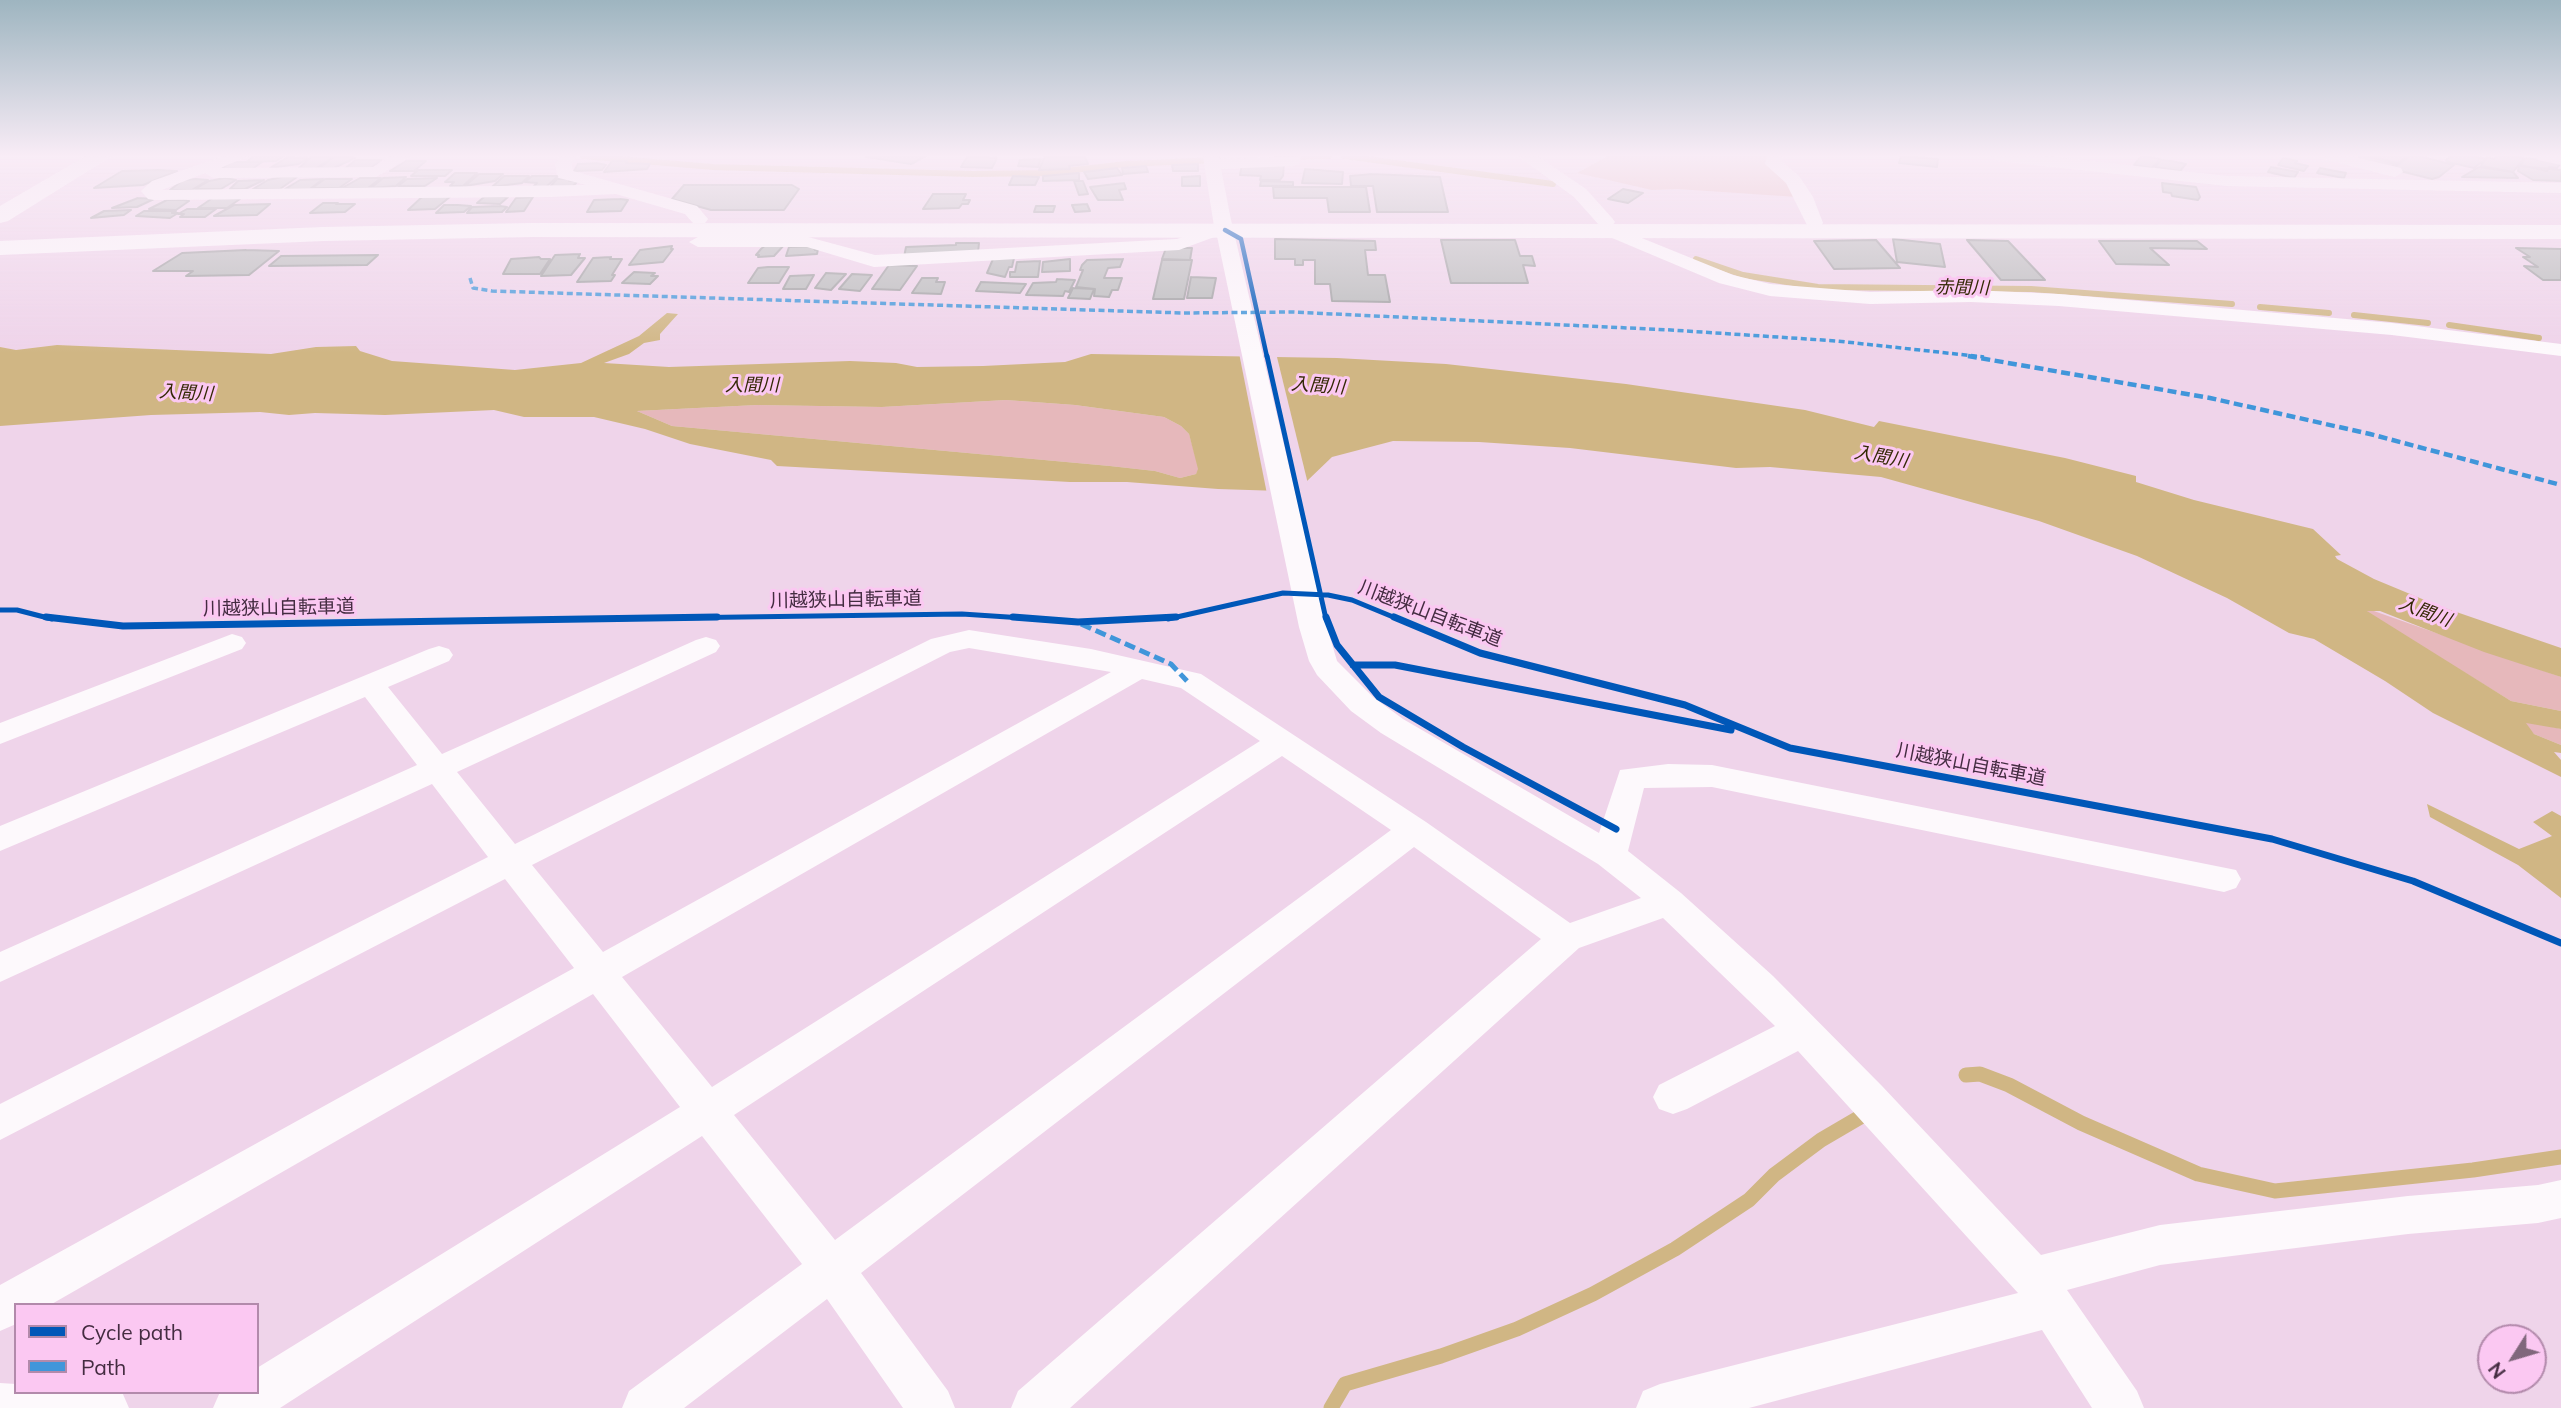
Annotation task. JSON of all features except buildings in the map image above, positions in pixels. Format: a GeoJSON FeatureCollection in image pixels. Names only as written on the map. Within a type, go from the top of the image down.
{"type":"FeatureCollection","features":[{"type":"Feature","properties":{"kind":"main road"},"geometry":{"type":"LineString","coordinates":[[1608,226],[1814,223],[2561,222]]}},
{"type":"Feature","properties":{"kind":"main road"},"geometry":{"type":"LineString","coordinates":[[0,235],[270,224],[1608,226],[2561,232]]}},
{"type":"Feature","properties":{"kind":"main road"},"geometry":{"type":"LineString","coordinates":[[0,248],[336,234],[703,224]]}},
{"type":"Feature","properties":{"kind":"street"},"geometry":{"type":"LineString","coordinates":[[1220,222],[1242,300],[1313,627],[1323,661],[1332,675],[1362,705],[1392,726],[1610,855],[1669,902],[1760,986],[2042,1292],[2120,1408]]}},
{"type":"Feature","properties":{"kind":"street"},"geometry":{"type":"LineString","coordinates":[[1604,222],[1608,226],[1726,279],[1770,290],[1870,298],[1970,296],[2073,301],[2392,329],[2561,350]]}},
{"type":"Feature","properties":{"kind":"street"},"geometry":{"type":"LineString","coordinates":[[0,1123],[510,861],[941,645],[969,639],[1015,645],[1191,681],[1414,830],[1566,938]]}},
{"type":"Feature","properties":{"kind":"street"},"geometry":{"type":"LineString","coordinates":[[0,734],[232,643]]}},
{"type":"Feature","properties":{"kind":"street"},"geometry":{"type":"LineString","coordinates":[[0,968],[706,646]]}},
{"type":"Feature","properties":{"kind":"street"},"geometry":{"type":"LineString","coordinates":[[0,839],[439,655]]}},
{"type":"Feature","properties":{"kind":"street"},"geometry":{"type":"LineString","coordinates":[[0,1309],[1138,669]]}},
{"type":"Feature","properties":{"kind":"street"},"geometry":{"type":"LineString","coordinates":[[370,684],[831,1268],[931,1408]]}},
{"type":"Feature","properties":{"kind":"street"},"geometry":{"type":"LineString","coordinates":[[237,1408],[708,1111],[1283,741]]}},
{"type":"Feature","properties":{"kind":"street"},"geometry":{"type":"LineString","coordinates":[[1610,855],[1631,778],[1712,776],[2224,879]]}},
{"type":"Feature","properties":{"kind":"street"},"geometry":{"type":"LineString","coordinates":[[646,1408],[1414,830]]}},
{"type":"Feature","properties":{"kind":"street"},"geometry":{"type":"LineString","coordinates":[[1035,1408],[1566,938],[1669,902]]}},
{"type":"Feature","properties":{"kind":"street"},"geometry":{"type":"LineString","coordinates":[[1673,1097],[1803,1030]]}},
{"type":"Feature","properties":{"kind":"street"},"geometry":{"type":"LineString","coordinates":[[1660,1408],[2042,1292],[2160,1245],[2409,1215],[2538,1204],[2561,1199]]}},
{"type":"Feature","properties":{"kind":"street"},"geometry":{"type":"LineString","coordinates":[[0,1406],[105,1408]]}},
{"type":"Feature","properties":{"kind":"shaded area"},"geometry":{"type":"Polygon","coordinates":[[[1006,400],[1075,405],[1164,417],[1181,426],[1189,434],[1199,469],[1196,474],[1180,478],[1155,471],[1110,466],[672,426],[637,411],[757,405],[882,407],[1006,400]]]}},
{"type":"Feature","properties":{"kind":"shaded area"},"geometry":{"type":"Polygon","coordinates":[[[2371,610],[2561,677],[2561,711],[2511,701],[2368,614],[2367,611],[2371,610]]]}},
{"type":"Feature","properties":{"kind":"shaded area"},"geometry":{"type":"Polygon","coordinates":[[[2529,721],[2561,729],[2561,745],[2534,734],[2526,726],[2525,723],[2529,721]]]}},
{"type":"Feature","properties":{"kind":"water","name":"入間川"},"geometry":{"type":"Polygon","coordinates":[[[667,313],[678,314],[660,334],[660,340],[644,343],[629,354],[604,363],[669,367],[850,361],[896,363],[917,367],[983,366],[1065,362],[1091,354],[1337,358],[1446,364],[1626,384],[1805,410],[1874,427],[1879,421],[2065,458],[2136,476],[2136,482],[2194,500],[2313,529],[2341,555],[2335,556],[2337,559],[2374,579],[2439,606],[2561,648],[2561,677],[2484,652],[2380,611],[2367,611],[2511,701],[2561,711],[2561,729],[2526,723],[2534,734],[2561,745],[2561,753],[2554,752],[2561,760],[2561,777],[2433,713],[2314,639],[2289,633],[2227,598],[2137,556],[2039,521],[1881,477],[1770,467],[1736,468],[1570,448],[1479,442],[1393,441],[1332,457],[1307,481],[1292,489],[1280,491],[777,466],[771,460],[690,444],[645,429],[594,417],[524,417],[494,410],[385,415],[289,415],[260,412],[151,415],[0,426],[0,347],[16,350],[57,345],[271,354],[316,347],[356,346],[360,351],[392,361],[515,370],[581,363],[639,336],[667,313]],[[1006,400],[882,407],[757,405],[637,411],[672,426],[1110,466],[1155,471],[1180,478],[1196,474],[1198,469],[1189,434],[1181,426],[1164,417],[1075,405],[1006,400]]]}},
{"type":"Feature","properties":{"kind":"water"},"geometry":{"type":"Polygon","coordinates":[[[2427,804],[2519,849],[2552,836],[2533,822],[2552,811],[2561,816],[2561,898],[2518,865],[2430,817],[2427,804]]]}},
{"type":"Feature","properties":{"kind":"pier"},"geometry":{"type":"Polygon","coordinates":[[[1239,353],[1276,353],[1308,484],[1293,492],[1267,494],[1239,353]]]}},
{"type":"Feature","properties":{"kind":"waterway","name":"赤間川"},"geometry":{"type":"LineString","coordinates":[[1696,259],[1743,275],[1818,287],[2031,289],[2232,304]]}},
{"type":"Feature","properties":{"kind":"waterway","name":"赤間川"},"geometry":{"type":"LineString","coordinates":[[2260,307],[2329,313]]}},
{"type":"Feature","properties":{"kind":"waterway","name":"赤間川"},"geometry":{"type":"LineString","coordinates":[[2354,315],[2428,323]]}},
{"type":"Feature","properties":{"kind":"waterway","name":"赤間川"},"geometry":{"type":"LineString","coordinates":[[2449,325],[2539,338]]}},
{"type":"Feature","properties":{"kind":"waterway"},"geometry":{"type":"LineString","coordinates":[[1966,1075],[1980,1074],[2009,1085],[2081,1123],[2198,1174],[2275,1191],[2473,1170],[2561,1157]]}},
{"type":"Feature","properties":{"kind":"waterway"},"geometry":{"type":"LineString","coordinates":[[1331,1408],[1345,1384],[1441,1356],[1517,1329],[1593,1294],[1675,1249],[1749,1200],[1774,1175],[1821,1140],[1862,1116]]}},
{"type":"Feature","properties":{"kind":"marked path"},"geometry":{"type":"LineString","coordinates":[[470,278],[473,288],[492,291],[1183,313],[1292,312],[1671,330],[1837,341],[1989,358],[2210,398],[2370,434],[2561,485]]}},
{"type":"Feature","properties":{"kind":"marked path"},"geometry":{"type":"LineString","coordinates":[[1081,624],[1171,664],[1187,681]]}},
{"type":"Feature","properties":{"kind":"cycle path"},"geometry":{"type":"LineString","coordinates":[[1225,230],[1241,239],[1328,628],[1337,645],[1379,697],[1463,747],[1616,829]]}},
{"type":"Feature","properties":{"kind":"cycle path","name":"川越狭山自転車道"},"geometry":{"type":"LineString","coordinates":[[0,610],[17,610],[59,621],[123,626],[962,614],[1078,622],[1165,620],[1283,593],[1328,595],[1352,600],[1480,653],[1685,705],[1790,748],[2272,839],[2413,881],[2561,943]]}},
{"type":"Feature","properties":{"kind":"cycle path"},"geometry":{"type":"LineString","coordinates":[[1353,665],[1395,665],[1731,730]]}}]}
